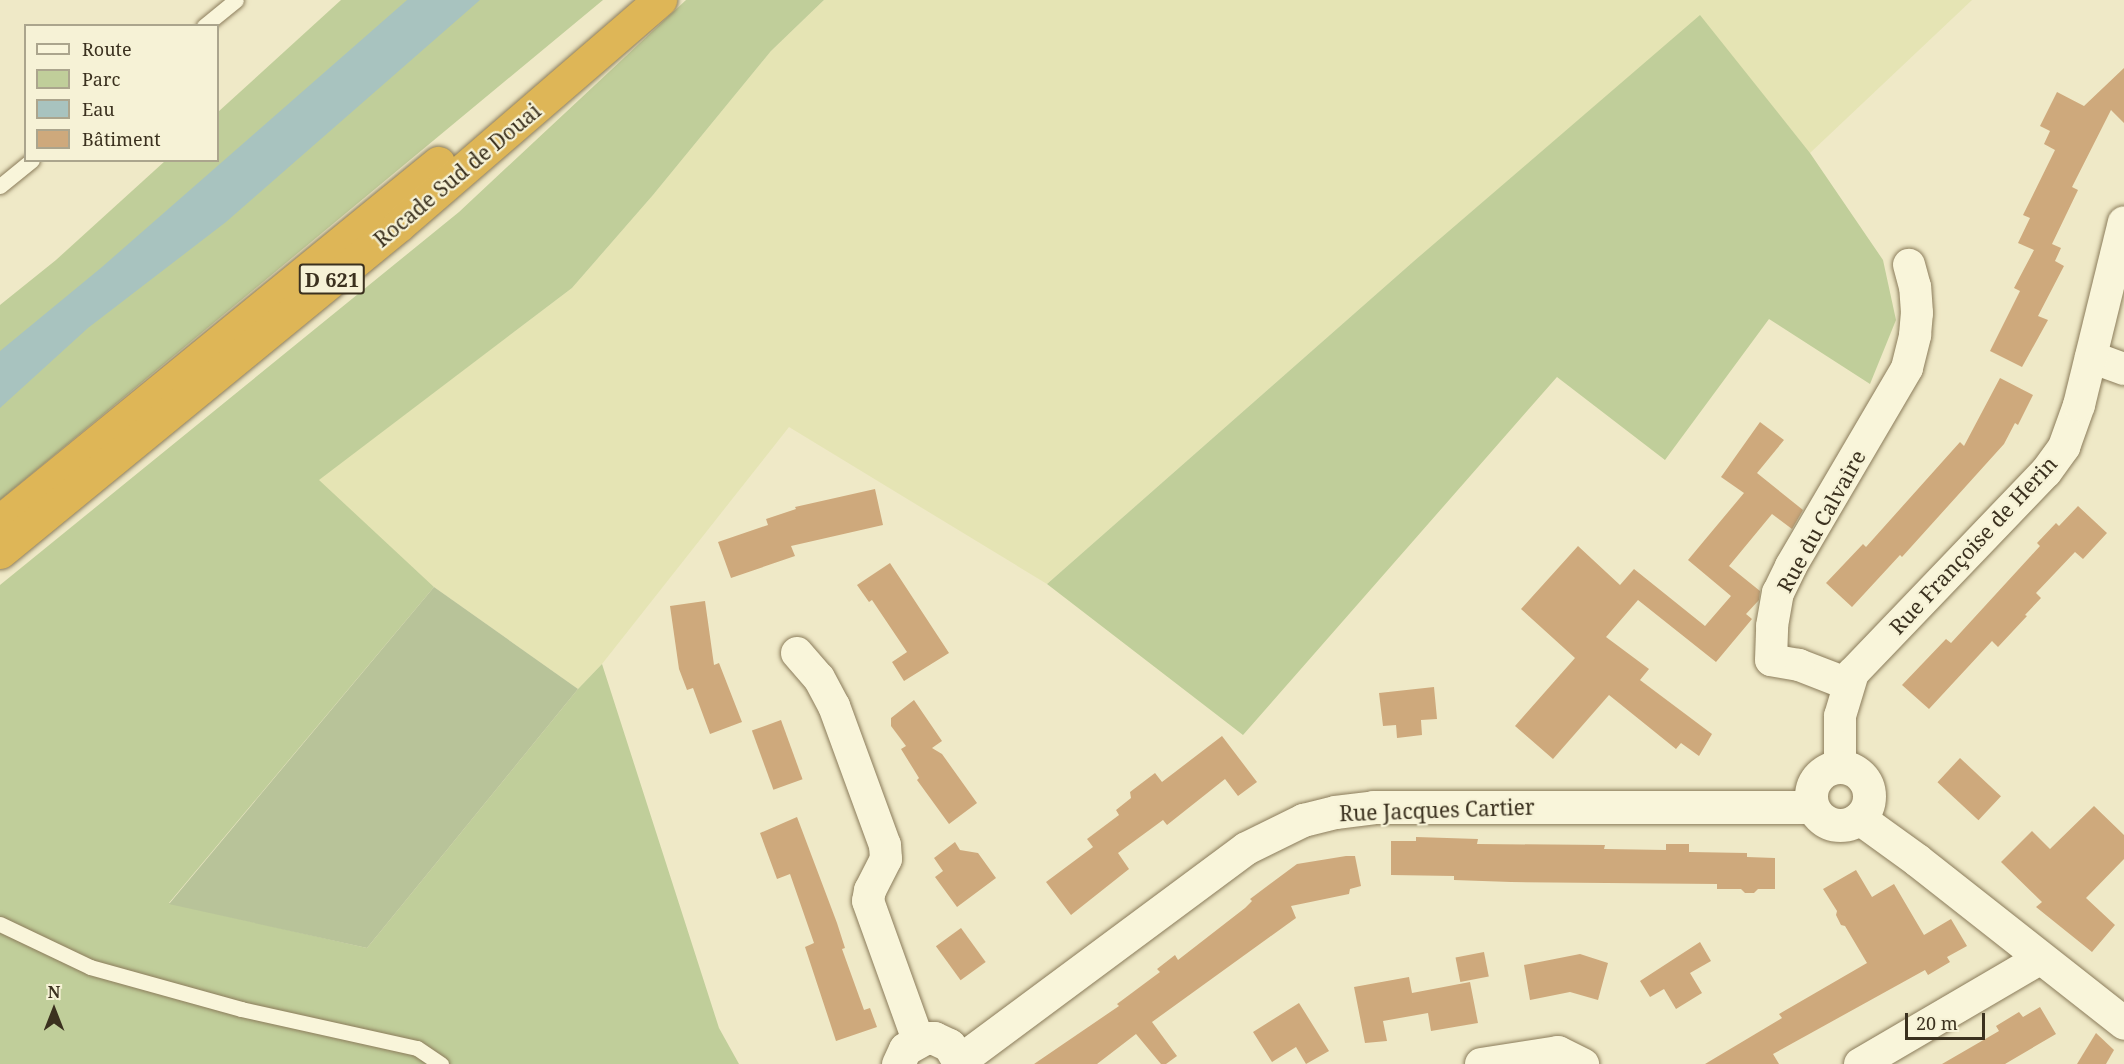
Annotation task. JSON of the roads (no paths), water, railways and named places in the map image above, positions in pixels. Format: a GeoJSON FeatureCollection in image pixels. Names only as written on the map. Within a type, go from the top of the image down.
{"type":"FeatureCollection","features":[{"type":"Feature","properties":{"kind":"highway","name":"Rocade Sud de Douai"},"geometry":{"type":"LineString","coordinates":[[0,521],[474,133],[628,0]]}},
{"type":"Feature","properties":{"kind":"highway","name":"Rocade Sud de Douai"},"geometry":{"type":"LineString","coordinates":[[0,552],[399,225],[533,112],[660,0]]}},
{"type":"Feature","properties":{"kind":"street","name":"Rue Françoise de Herin"},"geometry":{"type":"LineString","coordinates":[[1848,684],[1860,663],[2055,461],[2074,423],[2124,222]]}},
{"type":"Feature","properties":{"kind":"street","name":"Rue du Calvaire"},"geometry":{"type":"LineString","coordinates":[[1848,684],[1799,665],[1770,660],[1772,626],[1778,593],[1791,566],[1907,368],[1917,313],[1915,286],[1910,265]]}},
{"type":"Feature","properties":{"kind":"street"},"geometry":{"type":"LineString","coordinates":[[2091,357],[2124,369]]}},
{"type":"Feature","properties":{"kind":"street"},"geometry":{"type":"LineString","coordinates":[[796,653],[819,678],[834,706],[885,845],[886,859],[870,890],[868,901],[908,1052],[934,1038],[942,1041],[955,1052],[959,1062]]}},
{"type":"Feature","properties":{"kind":"street"},"geometry":{"type":"LineString","coordinates":[[1840,767],[1840,716],[1848,684]]}},
{"type":"Feature","properties":{"kind":"street"},"geometry":{"type":"LineString","coordinates":[[1840,767],[1856,772],[1867,786],[1868,803],[1859,818],[1851,823],[1833,825],[1817,815],[1812,807],[1812,788],[1822,773],[1840,767]]}},
{"type":"Feature","properties":{"kind":"street","name":"Rue Jacques Cartier"},"geometry":{"type":"LineString","coordinates":[[959,1062],[1246,848],[1303,820],[1335,812],[1373,807],[1812,807]]}},
{"type":"Feature","properties":{"kind":"street"},"geometry":{"type":"LineString","coordinates":[[1859,818],[1917,860],[2040,958],[2121,1016]]}},
{"type":"Feature","properties":{"kind":"street"},"geometry":{"type":"LineString","coordinates":[[1860,1064],[2040,958]]}},
{"type":"Feature","properties":{"kind":"street"},"geometry":{"type":"LineString","coordinates":[[1481,1064],[1558,1052],[1583,1064]]}},
{"type":"Feature","properties":{"kind":"lane"},"geometry":{"type":"LineString","coordinates":[[206,24],[236,0]]}},
{"type":"Feature","properties":{"kind":"lane"},"geometry":{"type":"LineString","coordinates":[[0,186],[30,162]]}},
{"type":"Feature","properties":{"kind":"lane"},"geometry":{"type":"LineString","coordinates":[[0,924],[90,967],[241,1009],[417,1048],[441,1064]]}},
{"type":"Feature","properties":{"kind":"water"},"geometry":{"type":"Polygon","coordinates":[[[407,0],[480,0],[226,222],[88,328],[0,408],[0,351],[102,267],[407,0]]]}}]}
